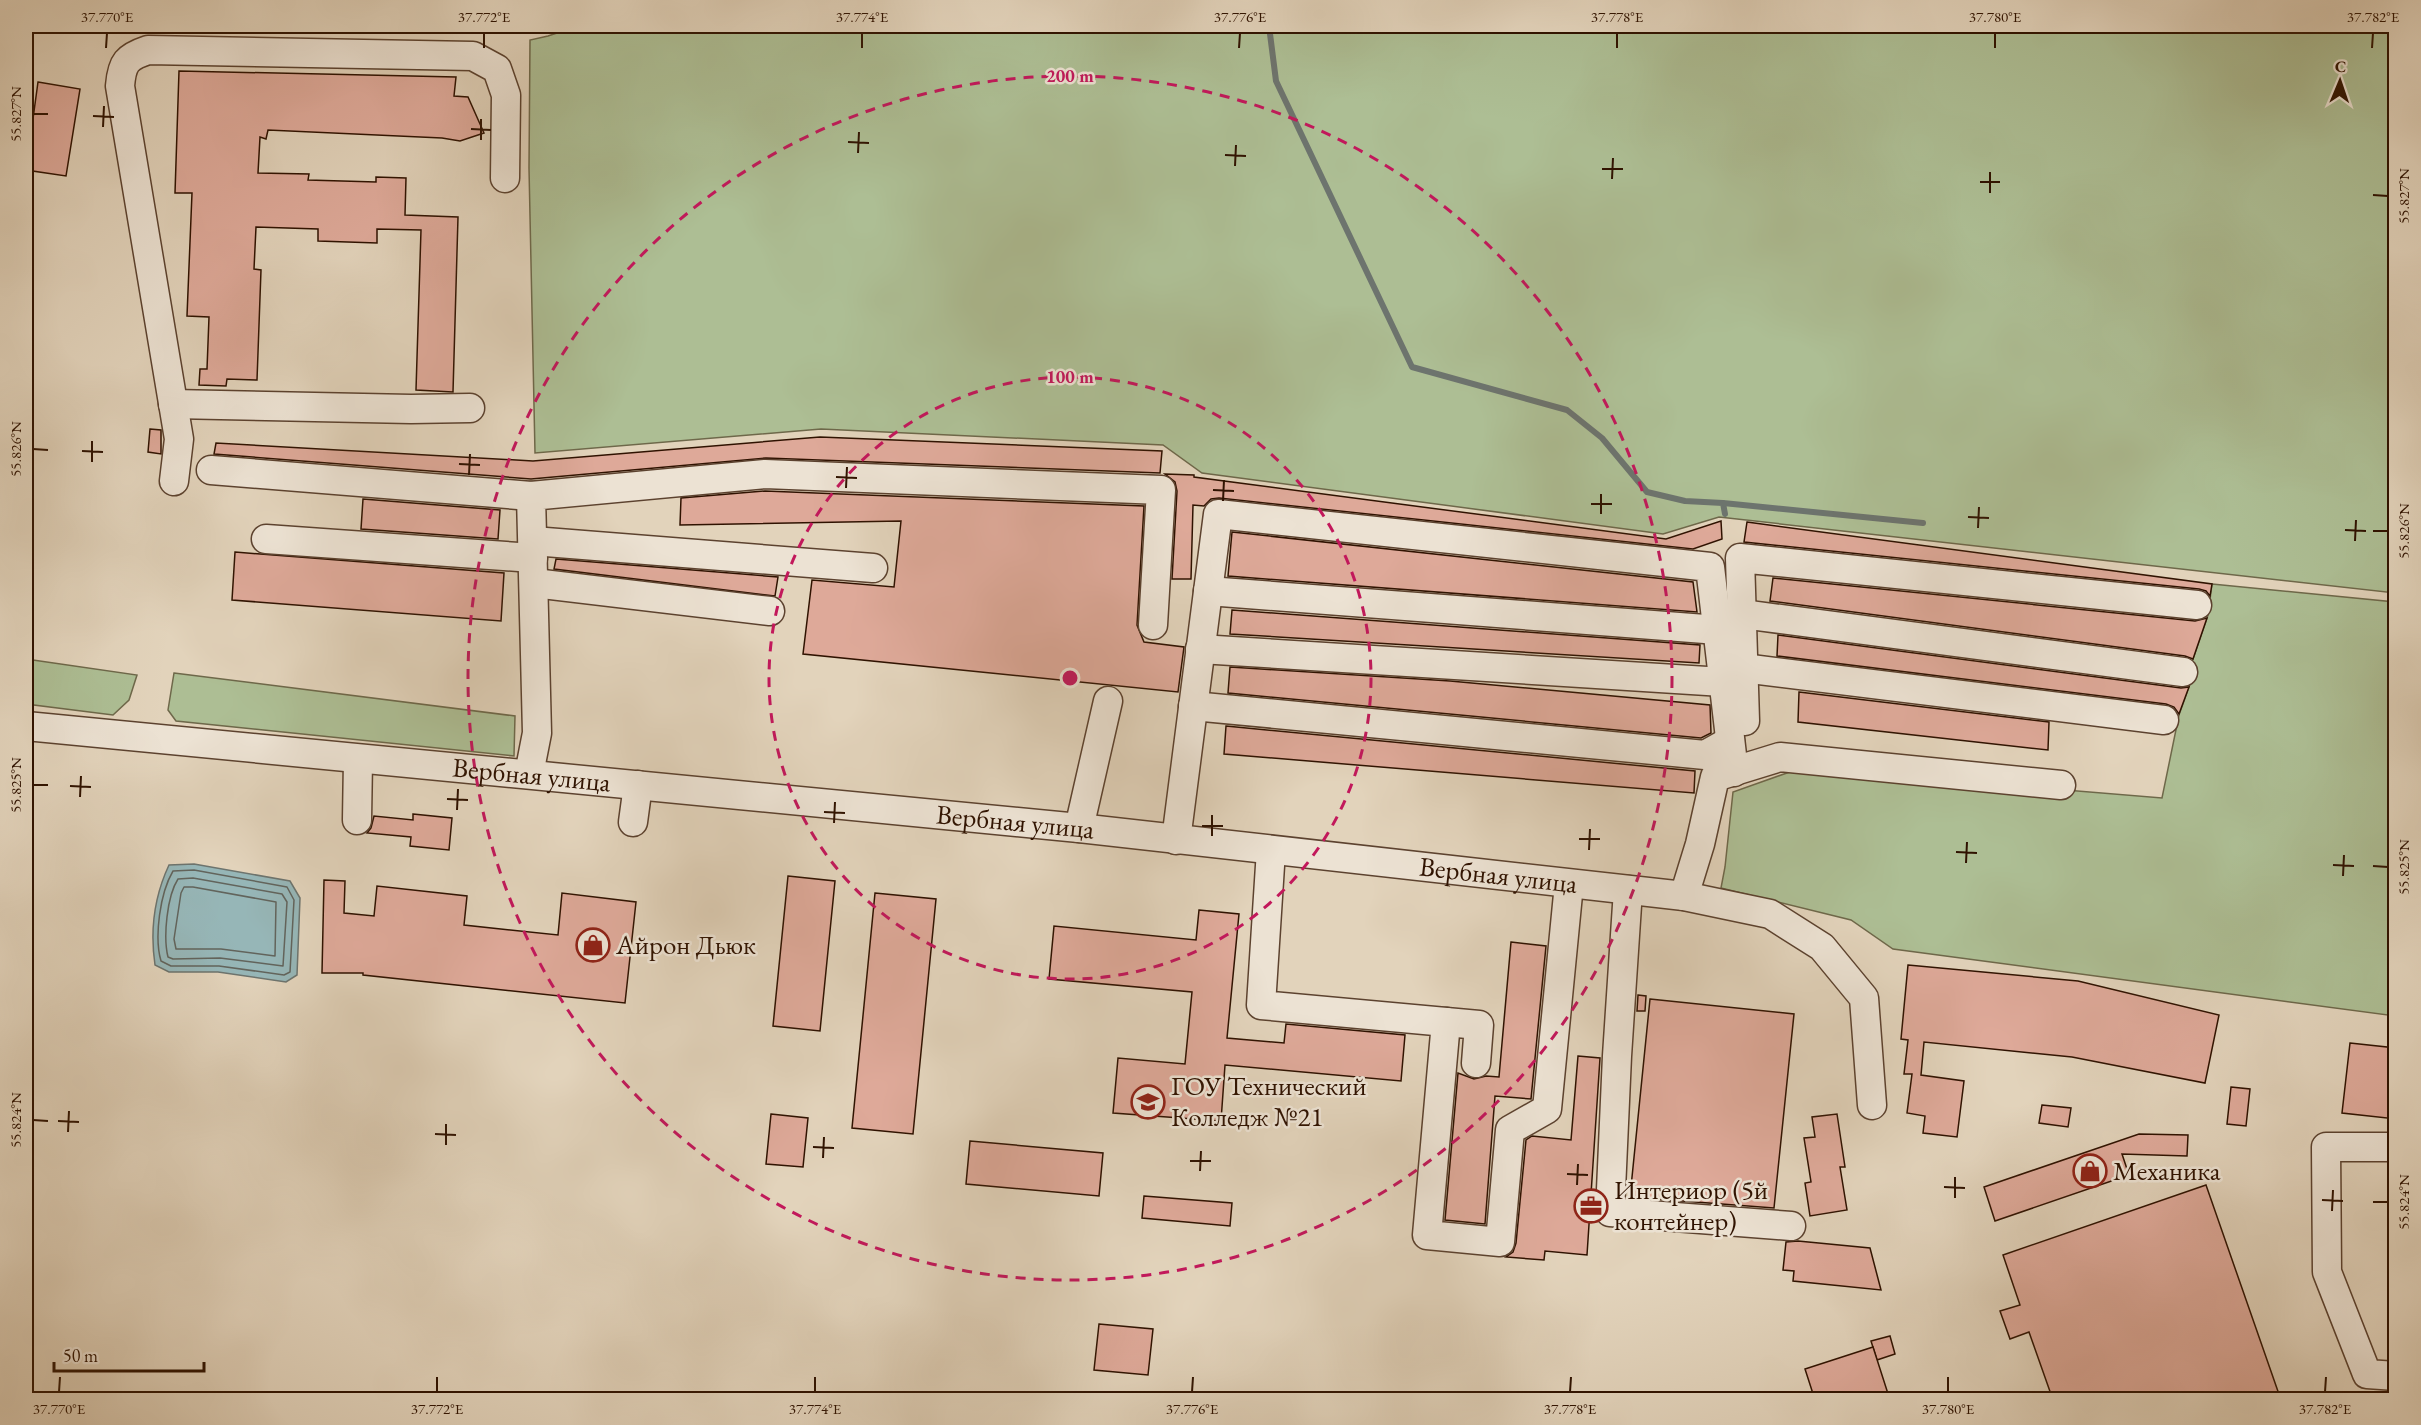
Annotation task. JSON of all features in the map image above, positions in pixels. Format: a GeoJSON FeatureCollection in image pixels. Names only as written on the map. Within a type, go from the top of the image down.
{"type":"FeatureCollection","features":[{"type":"Feature","properties":{"kind":"street"},"geometry":{"type":"LineString","coordinates":[[174,481],[179,439],[120,86],[121,71],[130,56],[148,50],[473,56],[497,69],[506,95],[505,178]]}},
{"type":"Feature","properties":{"kind":"street"},"geometry":{"type":"LineString","coordinates":[[173,404],[411,410],[470,408]]}},
{"type":"Feature","properties":{"kind":"street"},"geometry":{"type":"LineString","coordinates":[[211,470],[531,496],[765,474],[1161,490],[1153,625]]}},
{"type":"Feature","properties":{"kind":"street"},"geometry":{"type":"LineString","coordinates":[[529,774],[537,733],[531,496]]}},
{"type":"Feature","properties":{"kind":"street"},"geometry":{"type":"LineString","coordinates":[[1176,840],[1218,514],[1710,567],[1718,630],[1733,675],[1740,770]]}},
{"type":"Feature","properties":{"kind":"street"},"geometry":{"type":"LineString","coordinates":[[266,539],[533,560],[873,568]]}},
{"type":"Feature","properties":{"kind":"street"},"geometry":{"type":"LineString","coordinates":[[1740,770],[1730,741],[1733,675],[1742,614],[1740,558],[2197,605]]}},
{"type":"Feature","properties":{"kind":"street"},"geometry":{"type":"LineString","coordinates":[[533,560],[770,610]]}},
{"type":"Feature","properties":{"kind":"street"},"geometry":{"type":"LineString","coordinates":[[1208,591],[1718,630]]}},
{"type":"Feature","properties":{"kind":"street"},"geometry":{"type":"LineString","coordinates":[[1742,614],[2183,672]]}},
{"type":"Feature","properties":{"kind":"street"},"geometry":{"type":"LineString","coordinates":[[1200,649],[1733,675],[2164,720]]}},
{"type":"Feature","properties":{"kind":"street"},"geometry":{"type":"LineString","coordinates":[[1079,828],[1108,700]]}},
{"type":"Feature","properties":{"kind":"street"},"geometry":{"type":"LineString","coordinates":[[1193,706],[1705,755],[1730,741]]}},
{"type":"Feature","properties":{"kind":"street","name":"Вербная улица"},"geometry":{"type":"LineString","coordinates":[[26,726],[358,760],[529,774],[1079,828],[1684,896],[1770,914],[1822,947],[1864,998],[1872,1105]]}},
{"type":"Feature","properties":{"kind":"street"},"geometry":{"type":"LineString","coordinates":[[1684,896],[1700,844],[1715,777],[1780,757],[2061,785]]}},
{"type":"Feature","properties":{"kind":"street"},"geometry":{"type":"LineString","coordinates":[[357,820],[358,760]]}},
{"type":"Feature","properties":{"kind":"street"},"geometry":{"type":"LineString","coordinates":[[633,822],[638,785]]}},
{"type":"Feature","properties":{"kind":"street"},"geometry":{"type":"LineString","coordinates":[[1271,850],[1261,1005],[1479,1025],[1476,1063]]}},
{"type":"Feature","properties":{"kind":"street"},"geometry":{"type":"LineString","coordinates":[[1446,1022],[1417,1234],[1500,1242],[1510,1130],[1547,1109],[1569,884]]}},
{"type":"Feature","properties":{"kind":"street"},"geometry":{"type":"LineString","coordinates":[[1628,890],[1610,1212],[1791,1226]]}},
{"type":"Feature","properties":{"kind":"street"},"geometry":{"type":"LineString","coordinates":[[2396,1147],[2326,1147],[2327,1272],[2367,1374],[2396,1376]]}},
{"type":"Feature","properties":{"kind":"green space"},"geometry":{"type":"Polygon","coordinates":[[[578,26],[2395,26],[2395,593],[1719,517],[1663,534],[1202,473],[1163,445],[821,429],[535,453],[529,168],[530,40],[578,26]]]}},
{"type":"Feature","properties":{"kind":"green space"},"geometry":{"type":"Polygon","coordinates":[[[2212,584],[2395,602],[2395,1016],[1893,949],[1851,920],[1721,888],[1733,792],[1801,768],[2162,798],[2179,715],[2190,684],[2192,662],[2208,615],[2212,584]]]}},
{"type":"Feature","properties":{"kind":"green space"},"geometry":{"type":"Polygon","coordinates":[[[26,659],[137,675],[129,700],[113,715],[26,704],[26,659]]]}},
{"type":"Feature","properties":{"kind":"green space"},"geometry":{"type":"Polygon","coordinates":[[[174,673],[515,716],[514,756],[176,721],[168,710],[174,673]]]}},
{"type":"Feature","properties":{"kind":"water"},"geometry":{"type":"Polygon","coordinates":[[[194,864],[290,881],[300,898],[297,975],[286,982],[218,972],[169,972],[155,965],[154,914],[164,877],[169,865],[194,864]]]}},
{"type":"Feature","properties":{"kind":"building"},"geometry":{"type":"Polygon","coordinates":[[[179,71],[456,77],[454,96],[468,97],[484,133],[460,141],[442,138],[268,130],[266,139],[260,137],[258,173],[309,174],[308,180],[376,182],[376,177],[406,178],[405,215],[458,217],[453,392],[416,390],[421,230],[377,229],[377,243],[318,241],[318,229],[256,227],[254,269],[261,270],[257,380],[227,379],[226,386],[199,385],[200,369],[207,369],[209,317],[187,316],[192,193],[175,193],[179,71]]]}},
{"type":"Feature","properties":{"kind":"building"},"geometry":{"type":"Polygon","coordinates":[[[38,82],[80,89],[66,176],[26,170],[38,82]]]}},
{"type":"Feature","properties":{"kind":"building"},"geometry":{"type":"Polygon","coordinates":[[[150,429],[161,430],[161,454],[148,452],[150,429]]]}},
{"type":"Feature","properties":{"kind":"building"},"geometry":{"type":"Polygon","coordinates":[[[820,437],[1162,451],[1160,473],[766,458],[531,479],[214,454],[216,443],[533,461],[820,437]]]}},
{"type":"Feature","properties":{"kind":"building"},"geometry":{"type":"Polygon","coordinates":[[[1165,474],[1194,475],[1194,477],[1666,539],[1721,521],[1722,539],[1693,549],[1219,498],[1211,499],[1204,506],[1193,505],[1191,579],[1172,579],[1177,491],[1175,482],[1165,474]]]}},
{"type":"Feature","properties":{"kind":"building"},"geometry":{"type":"Polygon","coordinates":[[[765,491],[1144,506],[1137,625],[1144,642],[1184,647],[1178,692],[803,654],[812,580],[894,587],[901,521],[680,525],[681,498],[765,491]]]}},
{"type":"Feature","properties":{"kind":"building"},"geometry":{"type":"Polygon","coordinates":[[[363,499],[500,510],[498,539],[361,529],[363,499]]]}},
{"type":"Feature","properties":{"kind":"building"},"geometry":{"type":"Polygon","coordinates":[[[1747,522],[2212,584],[2210,596],[2206,591],[2199,589],[1744,542],[1747,522]]]}},
{"type":"Feature","properties":{"kind":"building"},"geometry":{"type":"Polygon","coordinates":[[[1232,532],[1693,582],[1697,612],[1228,576],[1232,532]]]}},
{"type":"Feature","properties":{"kind":"building"},"geometry":{"type":"Polygon","coordinates":[[[235,552],[504,573],[501,621],[232,600],[235,552]]]}},
{"type":"Feature","properties":{"kind":"building"},"geometry":{"type":"Polygon","coordinates":[[[556,559],[778,577],[775,596],[554,569],[556,559]]]}},
{"type":"Feature","properties":{"kind":"building"},"geometry":{"type":"Polygon","coordinates":[[[1773,578],[2195,621],[2207,618],[2193,659],[2185,656],[1770,601],[1773,578]]]}},
{"type":"Feature","properties":{"kind":"building"},"geometry":{"type":"Polygon","coordinates":[[[1232,610],[1700,645],[1699,663],[1230,634],[1232,610]]]}},
{"type":"Feature","properties":{"kind":"building"},"geometry":{"type":"Polygon","coordinates":[[[1778,635],[2181,688],[2189,687],[2179,714],[2174,707],[2166,704],[1777,656],[1778,635]]]}},
{"type":"Feature","properties":{"kind":"building"},"geometry":{"type":"Polygon","coordinates":[[[1230,667],[1450,681],[1710,705],[1711,733],[1701,738],[1228,693],[1230,667]]]}},
{"type":"Feature","properties":{"kind":"building"},"geometry":{"type":"Polygon","coordinates":[[[1799,692],[2049,722],[2048,750],[1798,722],[1799,692]]]}},
{"type":"Feature","properties":{"kind":"building"},"geometry":{"type":"Polygon","coordinates":[[[1226,726],[1695,771],[1694,793],[1224,754],[1226,726]]]}},
{"type":"Feature","properties":{"kind":"building"},"geometry":{"type":"Polygon","coordinates":[[[413,814],[452,818],[449,850],[410,846],[411,837],[367,833],[374,816],[413,820],[413,814]]]}},
{"type":"Feature","properties":{"kind":"building"},"geometry":{"type":"Polygon","coordinates":[[[788,876],[835,881],[820,1031],[773,1026],[788,876]]]}},
{"type":"Feature","properties":{"kind":"building"},"geometry":{"type":"Polygon","coordinates":[[[324,880],[345,881],[344,913],[374,916],[377,886],[467,896],[464,925],[558,935],[562,893],[636,902],[625,1003],[363,975],[363,973],[322,973],[324,880]]]}},
{"type":"Feature","properties":{"kind":"building"},"geometry":{"type":"Polygon","coordinates":[[[875,893],[936,899],[913,1134],[852,1128],[875,893]]]}},
{"type":"Feature","properties":{"kind":"building"},"geometry":{"type":"Polygon","coordinates":[[[1199,910],[1239,914],[1227,1038],[1284,1043],[1286,1024],[1405,1035],[1401,1081],[1225,1065],[1221,1121],[1113,1113],[1118,1058],[1185,1064],[1192,992],[1049,979],[1054,926],[1196,940],[1199,910]]]}},
{"type":"Feature","properties":{"kind":"building"},"geometry":{"type":"Polygon","coordinates":[[[1511,942],[1546,946],[1531,1099],[1495,1096],[1485,1224],[1445,1220],[1458,1073],[1474,1079],[1486,1076],[1499,1077],[1511,942]]]}},
{"type":"Feature","properties":{"kind":"building"},"geometry":{"type":"Polygon","coordinates":[[[1908,965],[2078,981],[2219,1015],[2205,1083],[2072,1057],[1924,1042],[1921,1075],[1964,1081],[1957,1137],[1923,1133],[1925,1116],[1907,1113],[1912,1074],[1904,1074],[1908,1040],[1901,1039],[1908,965]]]}},
{"type":"Feature","properties":{"kind":"building"},"geometry":{"type":"Polygon","coordinates":[[[1638,995],[1646,996],[1645,1011],[1637,1011],[1638,995]]]}},
{"type":"Feature","properties":{"kind":"building"},"geometry":{"type":"Polygon","coordinates":[[[1650,999],[1794,1014],[1774,1208],[1630,1197],[1650,999]]]}},
{"type":"Feature","properties":{"kind":"building"},"geometry":{"type":"Polygon","coordinates":[[[2350,1043],[2396,1048],[2396,1119],[2342,1113],[2350,1043]]]}},
{"type":"Feature","properties":{"kind":"building"},"geometry":{"type":"Polygon","coordinates":[[[1578,1056],[1600,1058],[1587,1255],[1545,1251],[1544,1260],[1506,1257],[1513,1252],[1516,1243],[1526,1140],[1532,1136],[1571,1140],[1578,1056]]]}},
{"type":"Feature","properties":{"kind":"building"},"geometry":{"type":"Polygon","coordinates":[[[2231,1087],[2250,1089],[2246,1126],[2227,1124],[2231,1087]]]}},
{"type":"Feature","properties":{"kind":"building"},"geometry":{"type":"Polygon","coordinates":[[[2042,1105],[2071,1108],[2068,1127],[2039,1123],[2042,1105]]]}},
{"type":"Feature","properties":{"kind":"building"},"geometry":{"type":"Polygon","coordinates":[[[771,1114],[808,1118],[803,1167],[766,1164],[771,1114]]]}},
{"type":"Feature","properties":{"kind":"building"},"geometry":{"type":"Polygon","coordinates":[[[1837,1114],[1845,1167],[1840,1167],[1847,1210],[1810,1216],[1805,1183],[1811,1182],[1804,1138],[1815,1137],[1812,1117],[1837,1114]]]}},
{"type":"Feature","properties":{"kind":"building"},"geometry":{"type":"Polygon","coordinates":[[[2139,1134],[2188,1135],[2187,1156],[2122,1154],[2129,1175],[1995,1221],[1984,1187],[2139,1134]]]}},
{"type":"Feature","properties":{"kind":"building"},"geometry":{"type":"Polygon","coordinates":[[[970,1141],[1103,1153],[1099,1196],[966,1184],[970,1141]]]}},
{"type":"Feature","properties":{"kind":"building"},"geometry":{"type":"Polygon","coordinates":[[[2206,1185],[2281,1400],[2053,1400],[2029,1332],[2010,1339],[2000,1311],[2020,1305],[2003,1255],[2206,1185]]]}},
{"type":"Feature","properties":{"kind":"building"},"geometry":{"type":"Polygon","coordinates":[[[1144,1196],[1232,1203],[1230,1226],[1142,1218],[1144,1196]]]}},
{"type":"Feature","properties":{"kind":"building"},"geometry":{"type":"Polygon","coordinates":[[[1798,1241],[1870,1248],[1881,1290],[1793,1281],[1794,1271],[1783,1270],[1786,1242],[1798,1241]]]}},
{"type":"Feature","properties":{"kind":"building"},"geometry":{"type":"Polygon","coordinates":[[[1099,1324],[1153,1329],[1148,1375],[1094,1370],[1099,1324]]]}},
{"type":"Feature","properties":{"kind":"building"},"geometry":{"type":"Polygon","coordinates":[[[1890,1336],[1895,1354],[1877,1360],[1871,1341],[1890,1336]]]}},
{"type":"Feature","properties":{"kind":"building"},"geometry":{"type":"Polygon","coordinates":[[[1873,1347],[1890,1400],[1815,1400],[1805,1369],[1873,1347]]]}},
{"type":"Feature","properties":{"kind":"waterway"},"geometry":{"type":"LineString","coordinates":[[1269,26],[1276,81],[1412,367],[1567,410],[1602,438],[1647,492],[1685,501],[1723,503],[1725,514]]}},
{"type":"Feature","properties":{"kind":"waterway"},"geometry":{"type":"LineString","coordinates":[[1723,503],[1923,523]]}},
{"type":"Feature","properties":{"kind":"place","name":"Айрон Дьюк"},"geometry":{"type":"Point","coordinates":[593,945]}},
{"type":"Feature","properties":{"kind":"place","name":"ГОУ Технический Колледж №21"},"geometry":{"type":"Point","coordinates":[1148,1102]}},
{"type":"Feature","properties":{"kind":"place","name":"Механика"},"geometry":{"type":"Point","coordinates":[2090,1171]}},
{"type":"Feature","properties":{"kind":"place","name":"Интериор (5й контейнер)"},"geometry":{"type":"Point","coordinates":[1591,1206]}}]}
